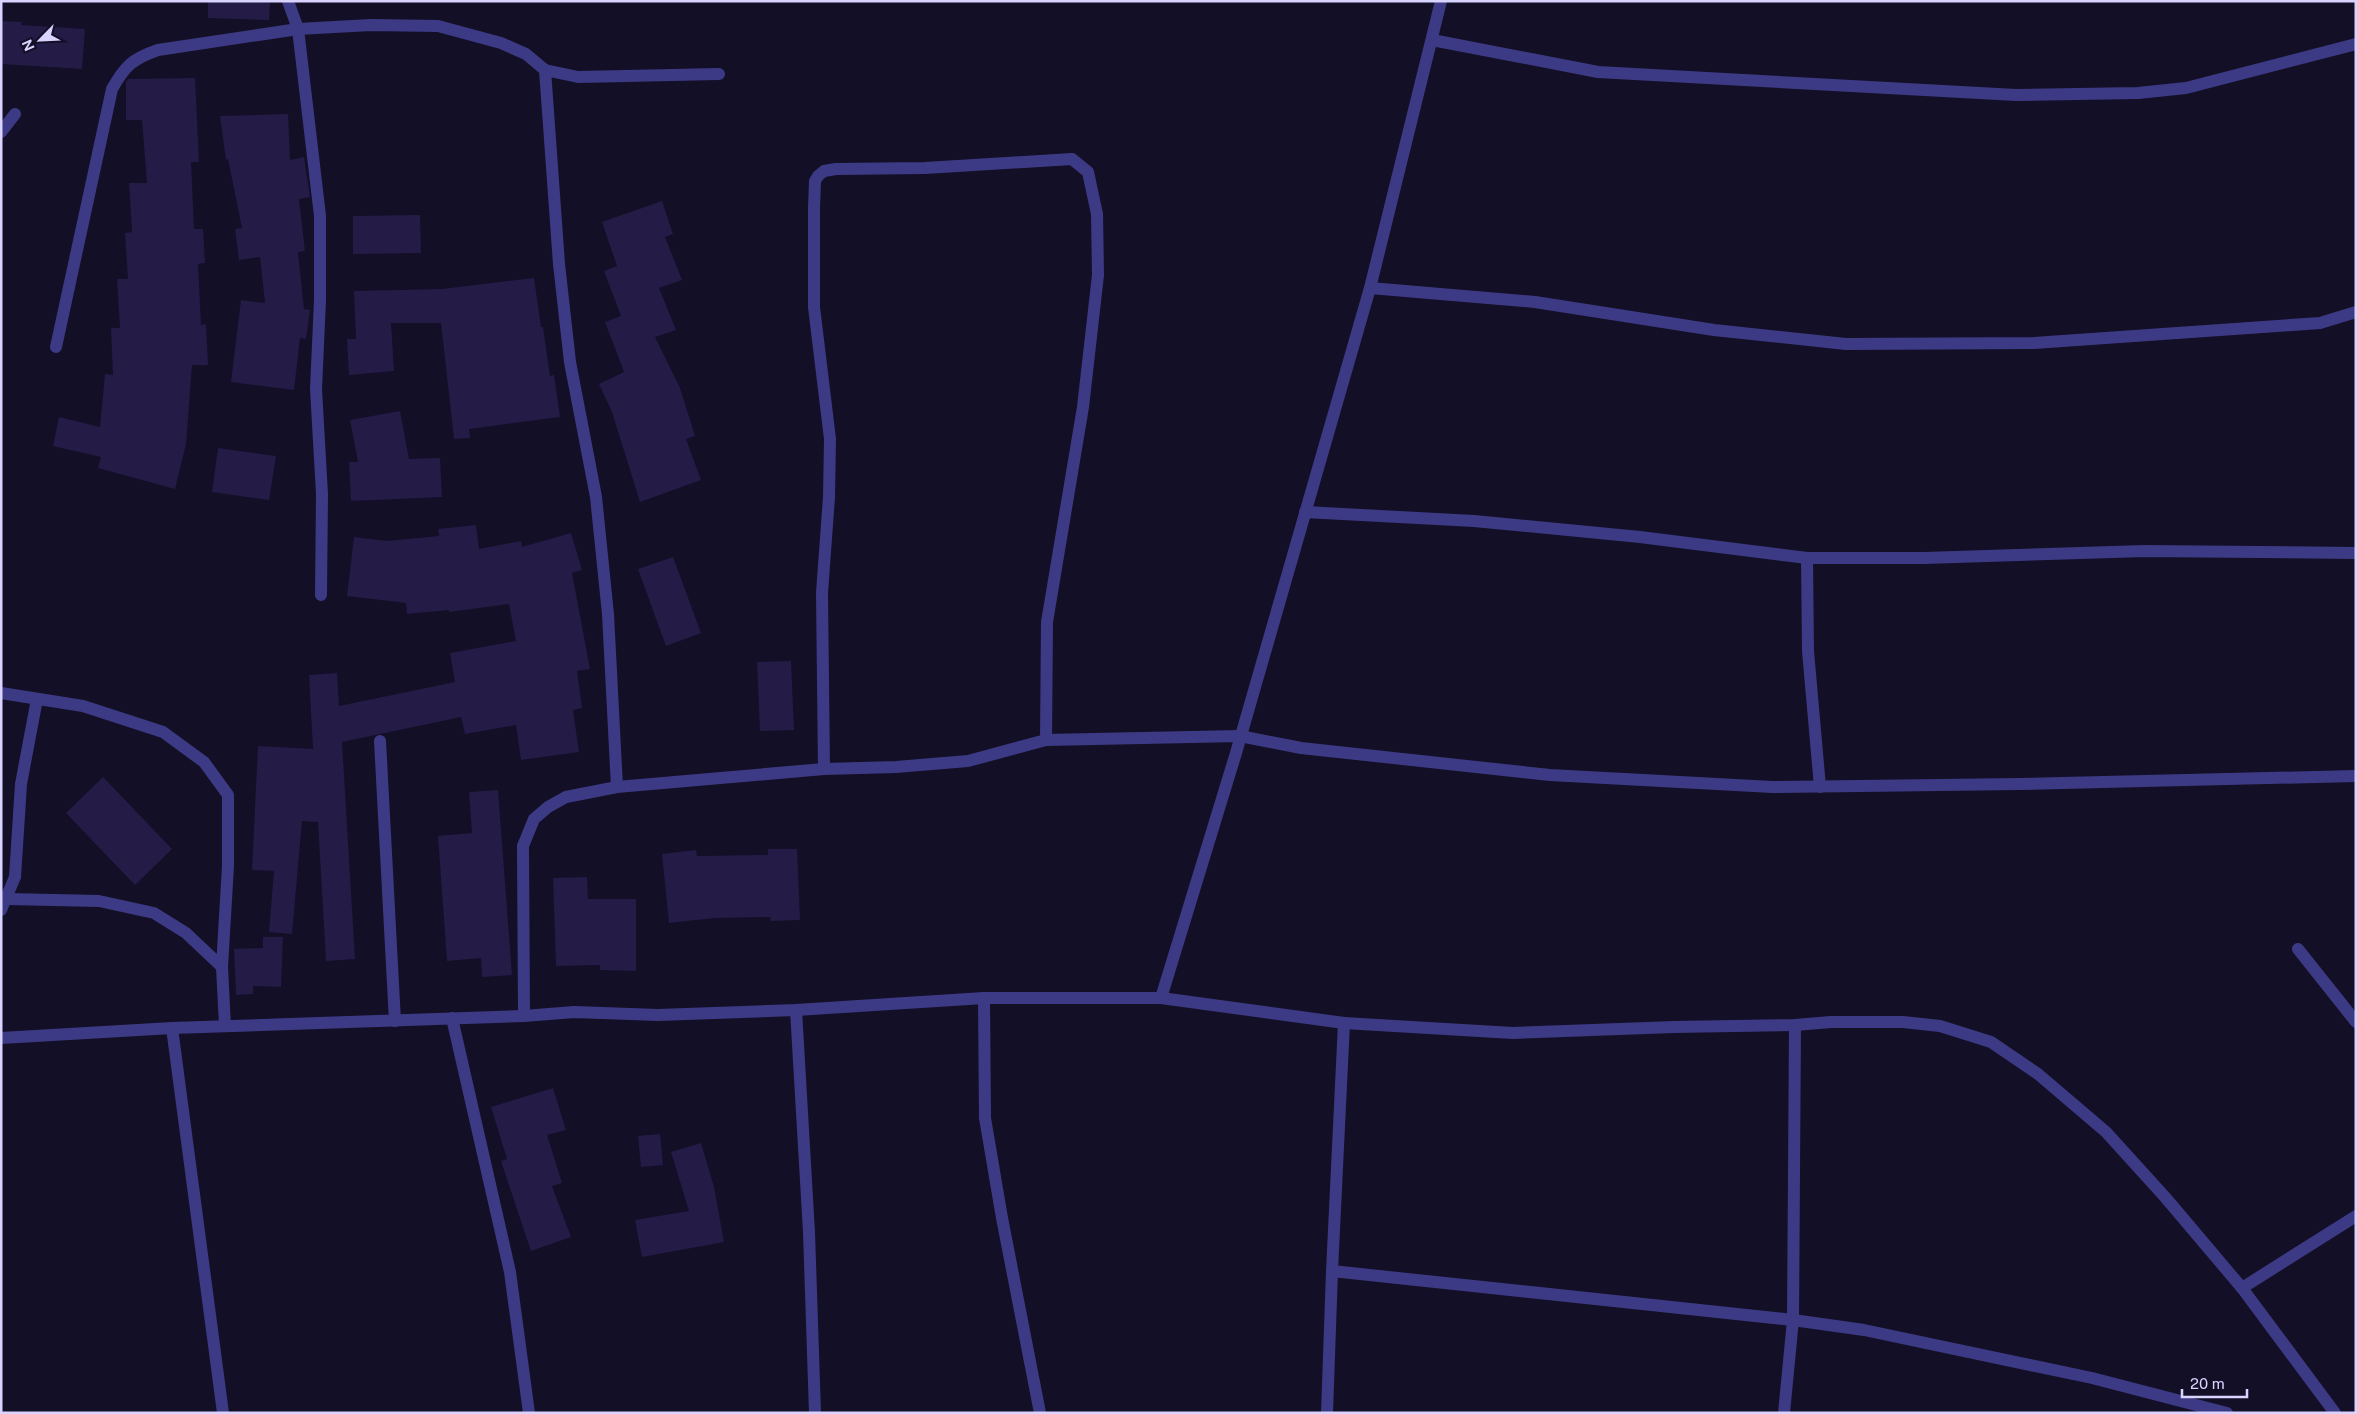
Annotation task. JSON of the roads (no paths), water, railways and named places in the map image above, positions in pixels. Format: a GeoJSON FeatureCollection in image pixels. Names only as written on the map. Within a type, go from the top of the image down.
{"type":"FeatureCollection","features":[{"type":"Feature","properties":{"kind":"street"},"geometry":{"type":"LineString","coordinates":[[288,1],[298,29],[320,216],[320,300],[316,389],[322,494],[320,595]]}},
{"type":"Feature","properties":{"kind":"street"},"geometry":{"type":"LineString","coordinates":[[1161,998],[1240,736],[1370,288],[1442,1]]}},
{"type":"Feature","properties":{"kind":"street"},"geometry":{"type":"LineString","coordinates":[[56,348],[112,89],[123,70],[138,57],[158,50],[298,29],[371,25],[438,26],[501,43],[526,54],[544,70],[578,76],[719,74]]}},
{"type":"Feature","properties":{"kind":"street"},"geometry":{"type":"LineString","coordinates":[[1432,40],[1598,72],[2016,95],[2138,94],[2186,88],[2356,44]]}},
{"type":"Feature","properties":{"kind":"street"},"geometry":{"type":"LineString","coordinates":[[544,70],[559,264],[570,362],[596,497],[608,614],[617,787]]}},
{"type":"Feature","properties":{"kind":"street"},"geometry":{"type":"LineString","coordinates":[[1,132],[15,114]]}},
{"type":"Feature","properties":{"kind":"street"},"geometry":{"type":"LineString","coordinates":[[824,769],[822,593],[829,497],[830,439],[814,307],[814,208],[815,182],[818,176],[824,171],[836,168],[925,168],[1072,159],[1088,172],[1097,214],[1098,275],[1083,407],[1047,622],[1046,740]]}},
{"type":"Feature","properties":{"kind":"street"},"geometry":{"type":"LineString","coordinates":[[1370,288],[1535,302],[1714,330],[1846,344],[2064,341],[2320,323],[2356,312]]}},
{"type":"Feature","properties":{"kind":"street"},"geometry":{"type":"LineString","coordinates":[[1305,512],[1474,521],[1640,537],[1807,558],[1924,558],[2145,551],[2356,553]]}},
{"type":"Feature","properties":{"kind":"street"},"geometry":{"type":"LineString","coordinates":[[1807,558],[1808,651],[1820,786]]}},
{"type":"Feature","properties":{"kind":"street"},"geometry":{"type":"LineString","coordinates":[[1,693],[83,706],[163,732],[204,762],[228,795],[228,866],[222,967],[225,1026]]}},
{"type":"Feature","properties":{"kind":"street"},"geometry":{"type":"LineString","coordinates":[[37,699],[21,784],[15,877],[4,904],[99,902],[154,912],[186,933],[222,967]]}},
{"type":"Feature","properties":{"kind":"street"},"geometry":{"type":"LineString","coordinates":[[524,1016],[523,846],[534,819],[548,807],[566,796],[617,787],[824,769],[896,767],[968,760],[1046,740],[1240,736],[1301,748],[1550,775],[1772,787],[2020,784],[2356,776]]}},
{"type":"Feature","properties":{"kind":"street"},"geometry":{"type":"LineString","coordinates":[[380,741],[395,1021]]}},
{"type":"Feature","properties":{"kind":"street"},"geometry":{"type":"LineString","coordinates":[[2298,949],[2356,1022]]}},
{"type":"Feature","properties":{"kind":"street"},"geometry":{"type":"LineString","coordinates":[[984,998],[985,1118],[1002,1218],[1040,1413]]}},
{"type":"Feature","properties":{"kind":"street"},"geometry":{"type":"LineString","coordinates":[[1,1038],[172,1028],[524,1016],[574,1012],[658,1015],[796,1010],[984,998],[1161,998],[1344,1023],[1513,1033],[1674,1027],[1795,1026],[1831,1022],[1903,1022],[1940,1026],[1991,1042],[2038,1074],[2106,1132],[2165,1196],[2242,1288],[2335,1413]]}},
{"type":"Feature","properties":{"kind":"street"},"geometry":{"type":"LineString","coordinates":[[796,1010],[809,1232],[815,1413]]}},
{"type":"Feature","properties":{"kind":"street"},"geometry":{"type":"LineString","coordinates":[[452,1018],[510,1272],[529,1413]]}},
{"type":"Feature","properties":{"kind":"street"},"geometry":{"type":"LineString","coordinates":[[1327,1413],[1344,1023]]}},
{"type":"Feature","properties":{"kind":"street"},"geometry":{"type":"LineString","coordinates":[[1784,1413],[1793,1320],[1795,1026]]}},
{"type":"Feature","properties":{"kind":"street"},"geometry":{"type":"LineString","coordinates":[[172,1028],[223,1413]]}},
{"type":"Feature","properties":{"kind":"street"},"geometry":{"type":"LineString","coordinates":[[2242,1288],[2356,1216]]}},
{"type":"Feature","properties":{"kind":"street"},"geometry":{"type":"LineString","coordinates":[[1332,1271],[1793,1320],[1864,1330],[2092,1378],[2227,1413]]}}]}
